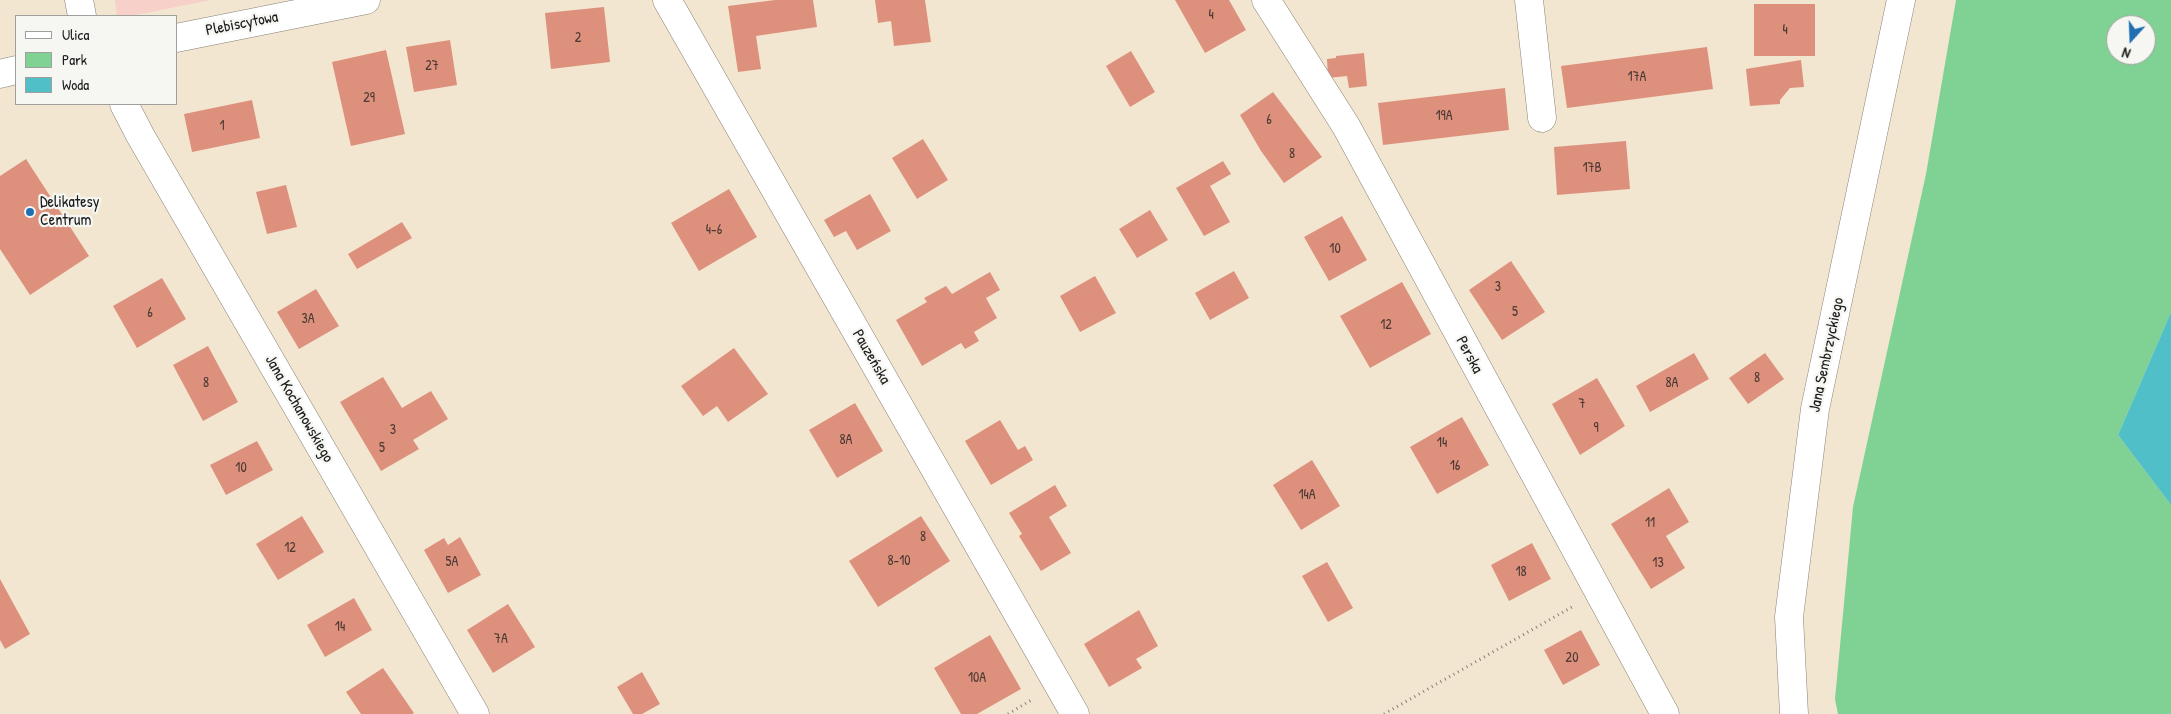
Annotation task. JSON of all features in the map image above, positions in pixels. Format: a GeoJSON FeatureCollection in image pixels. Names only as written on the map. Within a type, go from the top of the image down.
{"type":"FeatureCollection","features":[{"type":"Feature","properties":{"kind":"street"},"geometry":{"type":"LineString","coordinates":[[79,0],[82,15]]}},
{"type":"Feature","properties":{"kind":"street","name":"Plebiscytowa"},"geometry":{"type":"LineString","coordinates":[[178,38],[366,0]]}},
{"type":"Feature","properties":{"kind":"street","name":"Pauzeńska"},"geometry":{"type":"LineString","coordinates":[[667,0],[1075,714]]}},
{"type":"Feature","properties":{"kind":"street","name":"Perska"},"geometry":{"type":"LineString","coordinates":[[1266,0],[1346,126],[1665,714]]}},
{"type":"Feature","properties":{"kind":"street"},"geometry":{"type":"LineString","coordinates":[[1529,0],[1542,118]]}},
{"type":"Feature","properties":{"kind":"street","name":"Jana Sembrzyckiego"},"geometry":{"type":"LineString","coordinates":[[1794,714],[1790,617],[1815,410],[1901,0]]}},
{"type":"Feature","properties":{"kind":"street"},"geometry":{"type":"LineString","coordinates":[[0,74],[15,70]]}},
{"type":"Feature","properties":{"kind":"street","name":"Jana Kochanowskiego"},"geometry":{"type":"LineString","coordinates":[[125,105],[149,151],[475,714]]}},
{"type":"Feature","properties":{"kind":"path"},"geometry":{"type":"LineString","coordinates":[[1384,714],[1598,592]]}},
{"type":"Feature","properties":{"kind":"shaded area"},"geometry":{"type":"Polygon","coordinates":[[[115,0],[211,0],[136,15],[117,15],[115,0]]]}},
{"type":"Feature","properties":{"kind":"green space"},"geometry":{"type":"Polygon","coordinates":[[[1956,0],[2171,0],[2171,312],[2118,435],[2171,505],[2171,714],[1838,714],[1835,699],[1853,507],[1926,174],[1956,0]]]}},
{"type":"Feature","properties":{"kind":"water"},"geometry":{"type":"Polygon","coordinates":[[[2171,312],[2171,505],[2118,435],[2171,312]]]}},
{"type":"Feature","properties":{"kind":"building"},"geometry":{"type":"Polygon","coordinates":[[[775,0],[813,0],[817,27],[756,36],[761,69],[738,72],[728,6],[775,0]]]}},
{"type":"Feature","properties":{"kind":"building"},"geometry":{"type":"Polygon","coordinates":[[[875,0],[925,0],[931,42],[894,46],[891,21],[878,23],[875,0]]]}},
{"type":"Feature","properties":{"kind":"building"},"geometry":{"type":"Polygon","coordinates":[[[1175,0],[1229,0],[1246,30],[1205,53],[1175,0]]]}},
{"type":"Feature","properties":{"kind":"building"},"geometry":{"type":"Polygon","coordinates":[[[1754,4],[1815,4],[1815,56],[1754,56],[1754,4]]]}},
{"type":"Feature","properties":{"kind":"building"},"geometry":{"type":"Polygon","coordinates":[[[604,7],[610,62],[551,69],[545,13],[604,7]]]}},
{"type":"Feature","properties":{"kind":"building"},"geometry":{"type":"Polygon","coordinates":[[[450,40],[457,85],[414,92],[406,47],[450,40]]]}},
{"type":"Feature","properties":{"kind":"building"},"geometry":{"type":"Polygon","coordinates":[[[1707,47],[1713,89],[1567,108],[1561,66],[1707,47]]]}},
{"type":"Feature","properties":{"kind":"building"},"geometry":{"type":"Polygon","coordinates":[[[386,50],[405,134],[351,146],[332,62],[386,50]]]}},
{"type":"Feature","properties":{"kind":"building"},"geometry":{"type":"Polygon","coordinates":[[[1131,51],[1155,92],[1130,107],[1106,66],[1131,51]]]}},
{"type":"Feature","properties":{"kind":"building"},"geometry":{"type":"Polygon","coordinates":[[[1364,53],[1367,86],[1349,88],[1347,76],[1328,78],[1327,59],[1336,58],[1336,56],[1364,53]]]}},
{"type":"Feature","properties":{"kind":"building"},"geometry":{"type":"Polygon","coordinates":[[[1801,60],[1804,87],[1790,88],[1780,100],[1780,104],[1750,106],[1746,69],[1801,60]]]}},
{"type":"Feature","properties":{"kind":"building"},"geometry":{"type":"Polygon","coordinates":[[[1505,88],[1509,130],[1383,145],[1378,103],[1505,88]]]}},
{"type":"Feature","properties":{"kind":"building"},"geometry":{"type":"Polygon","coordinates":[[[1273,92],[1322,157],[1284,183],[1261,151],[1240,115],[1273,92]]]}},
{"type":"Feature","properties":{"kind":"building"},"geometry":{"type":"Polygon","coordinates":[[[252,100],[260,138],[192,152],[184,114],[252,100]]]}},
{"type":"Feature","properties":{"kind":"building"},"geometry":{"type":"Polygon","coordinates":[[[923,139],[948,180],[917,199],[892,158],[923,139]]]}},
{"type":"Feature","properties":{"kind":"building"},"geometry":{"type":"Polygon","coordinates":[[[1626,141],[1630,189],[1557,195],[1554,147],[1626,141]]]}},
{"type":"Feature","properties":{"kind":"building","name":"Delikatesy Centrum"},"geometry":{"type":"Polygon","coordinates":[[[26,159],[89,256],[30,295],[0,249],[0,176],[26,159]]]}},
{"type":"Feature","properties":{"kind":"building"},"geometry":{"type":"Polygon","coordinates":[[[1223,161],[1231,174],[1210,186],[1230,222],[1204,236],[1176,188],[1223,161]]]}},
{"type":"Feature","properties":{"kind":"building"},"geometry":{"type":"Polygon","coordinates":[[[286,185],[297,227],[267,234],[256,192],[286,185]]]}},
{"type":"Feature","properties":{"kind":"building"},"geometry":{"type":"Polygon","coordinates":[[[729,189],[757,237],[699,271],[671,223],[729,189]]]}},
{"type":"Feature","properties":{"kind":"building"},"geometry":{"type":"Polygon","coordinates":[[[870,194],[891,231],[857,250],[846,231],[834,237],[824,220],[870,194]]]}},
{"type":"Feature","properties":{"kind":"building"},"geometry":{"type":"Polygon","coordinates":[[[1150,210],[1168,240],[1137,258],[1119,229],[1150,210]]]}},
{"type":"Feature","properties":{"kind":"building"},"geometry":{"type":"Polygon","coordinates":[[[1342,216],[1367,260],[1329,281],[1304,237],[1342,216]]]}},
{"type":"Feature","properties":{"kind":"building"},"geometry":{"type":"Polygon","coordinates":[[[402,222],[412,238],[357,269],[348,254],[402,222]]]}},
{"type":"Feature","properties":{"kind":"building"},"geometry":{"type":"Polygon","coordinates":[[[1511,261],[1545,312],[1502,340],[1469,290],[1511,261]]]}},
{"type":"Feature","properties":{"kind":"building"},"geometry":{"type":"Polygon","coordinates":[[[1234,271],[1249,298],[1210,320],[1195,293],[1234,271]]]}},
{"type":"Feature","properties":{"kind":"building"},"geometry":{"type":"Polygon","coordinates":[[[990,272],[1000,290],[986,298],[997,318],[974,332],[979,341],[965,349],[961,343],[922,366],[896,320],[927,302],[924,298],[946,286],[952,294],[990,272]]]}},
{"type":"Feature","properties":{"kind":"building"},"geometry":{"type":"Polygon","coordinates":[[[1095,276],[1116,313],[1080,332],[1060,296],[1095,276]]]}},
{"type":"Feature","properties":{"kind":"building"},"geometry":{"type":"Polygon","coordinates":[[[162,278],[186,319],[137,348],[113,306],[162,278]]]}},
{"type":"Feature","properties":{"kind":"building"},"geometry":{"type":"Polygon","coordinates":[[[1402,282],[1431,334],[1370,368],[1340,316],[1402,282]]]}},
{"type":"Feature","properties":{"kind":"building"},"geometry":{"type":"Polygon","coordinates":[[[316,289],[339,326],[299,349],[277,312],[316,289]]]}},
{"type":"Feature","properties":{"kind":"building"},"geometry":{"type":"Polygon","coordinates":[[[208,346],[238,402],[203,421],[173,365],[208,346]]]}},
{"type":"Feature","properties":{"kind":"building"},"geometry":{"type":"Polygon","coordinates":[[[734,348],[768,394],[728,422],[717,406],[703,416],[681,386],[734,348]]]}},
{"type":"Feature","properties":{"kind":"building"},"geometry":{"type":"Polygon","coordinates":[[[1694,353],[1709,379],[1650,412],[1636,386],[1694,353]]]}},
{"type":"Feature","properties":{"kind":"building"},"geometry":{"type":"Polygon","coordinates":[[[1765,353],[1784,379],[1748,404],[1729,378],[1765,353]]]}},
{"type":"Feature","properties":{"kind":"building"},"geometry":{"type":"Polygon","coordinates":[[[383,377],[402,408],[431,391],[448,419],[413,440],[419,449],[381,471],[340,402],[383,377]]]}},
{"type":"Feature","properties":{"kind":"building"},"geometry":{"type":"Polygon","coordinates":[[[1597,378],[1625,426],[1580,455],[1552,404],[1597,378]]]}},
{"type":"Feature","properties":{"kind":"building"},"geometry":{"type":"Polygon","coordinates":[[[855,403],[883,451],[837,478],[809,430],[855,403]]]}},
{"type":"Feature","properties":{"kind":"building"},"geometry":{"type":"Polygon","coordinates":[[[1462,417],[1489,465],[1437,494],[1410,447],[1462,417]]]}},
{"type":"Feature","properties":{"kind":"building"},"geometry":{"type":"Polygon","coordinates":[[[1000,420],[1018,450],[1025,446],[1033,460],[991,485],[965,441],[1000,420]]]}},
{"type":"Feature","properties":{"kind":"building"},"geometry":{"type":"Polygon","coordinates":[[[257,441],[273,470],[226,495],[210,465],[257,441]]]}},
{"type":"Feature","properties":{"kind":"building"},"geometry":{"type":"Polygon","coordinates":[[[1312,460],[1340,506],[1301,530],[1273,485],[1312,460]]]}},
{"type":"Feature","properties":{"kind":"building"},"geometry":{"type":"Polygon","coordinates":[[[1055,485],[1067,506],[1049,517],[1071,553],[1041,571],[1019,536],[1022,534],[1009,513],[1055,485]]]}},
{"type":"Feature","properties":{"kind":"building"},"geometry":{"type":"Polygon","coordinates":[[[1669,488],[1689,522],[1666,536],[1685,568],[1651,589],[1611,524],[1669,488]]]}},
{"type":"Feature","properties":{"kind":"building"},"geometry":{"type":"Polygon","coordinates":[[[302,516],[324,552],[278,580],[256,544],[302,516]]]}},
{"type":"Feature","properties":{"kind":"building"},"geometry":{"type":"Polygon","coordinates":[[[921,516],[950,561],[878,607],[849,561],[921,516]]]}},
{"type":"Feature","properties":{"kind":"building"},"geometry":{"type":"Polygon","coordinates":[[[460,537],[481,575],[448,593],[424,550],[444,538],[448,545],[460,537]]]}},
{"type":"Feature","properties":{"kind":"building"},"geometry":{"type":"Polygon","coordinates":[[[1532,543],[1551,579],[1509,601],[1491,565],[1532,543]]]}},
{"type":"Feature","properties":{"kind":"building"},"geometry":{"type":"Polygon","coordinates":[[[1327,562],[1353,608],[1328,622],[1302,576],[1327,562]]]}},
{"type":"Feature","properties":{"kind":"building"},"geometry":{"type":"Polygon","coordinates":[[[0,579],[30,634],[5,649],[0,640],[0,579]]]}},
{"type":"Feature","properties":{"kind":"building"},"geometry":{"type":"Polygon","coordinates":[[[354,598],[372,630],[325,657],[307,625],[354,598]]]}},
{"type":"Feature","properties":{"kind":"building"},"geometry":{"type":"Polygon","coordinates":[[[508,604],[535,647],[493,673],[467,630],[508,604]]]}},
{"type":"Feature","properties":{"kind":"building"},"geometry":{"type":"Polygon","coordinates":[[[1139,610],[1158,646],[1136,659],[1142,668],[1109,687],[1084,644],[1139,610]]]}},
{"type":"Feature","properties":{"kind":"building"},"geometry":{"type":"Polygon","coordinates":[[[1581,630],[1600,665],[1563,685],[1544,650],[1581,630]]]}},
{"type":"Feature","properties":{"kind":"building"},"geometry":{"type":"Polygon","coordinates":[[[990,635],[1021,689],[977,714],[961,714],[934,668],[990,635]]]}},
{"type":"Feature","properties":{"kind":"building"},"geometry":{"type":"Polygon","coordinates":[[[383,668],[414,713],[361,714],[346,692],[383,668]]]}},
{"type":"Feature","properties":{"kind":"building"},"geometry":{"type":"Polygon","coordinates":[[[642,672],[660,704],[642,714],[633,714],[617,687],[642,672]]]}},
{"type":"Feature","properties":{"kind":"place","name":"Delikatesy Centrum"},"geometry":{"type":"Point","coordinates":[30,212]}}]}
